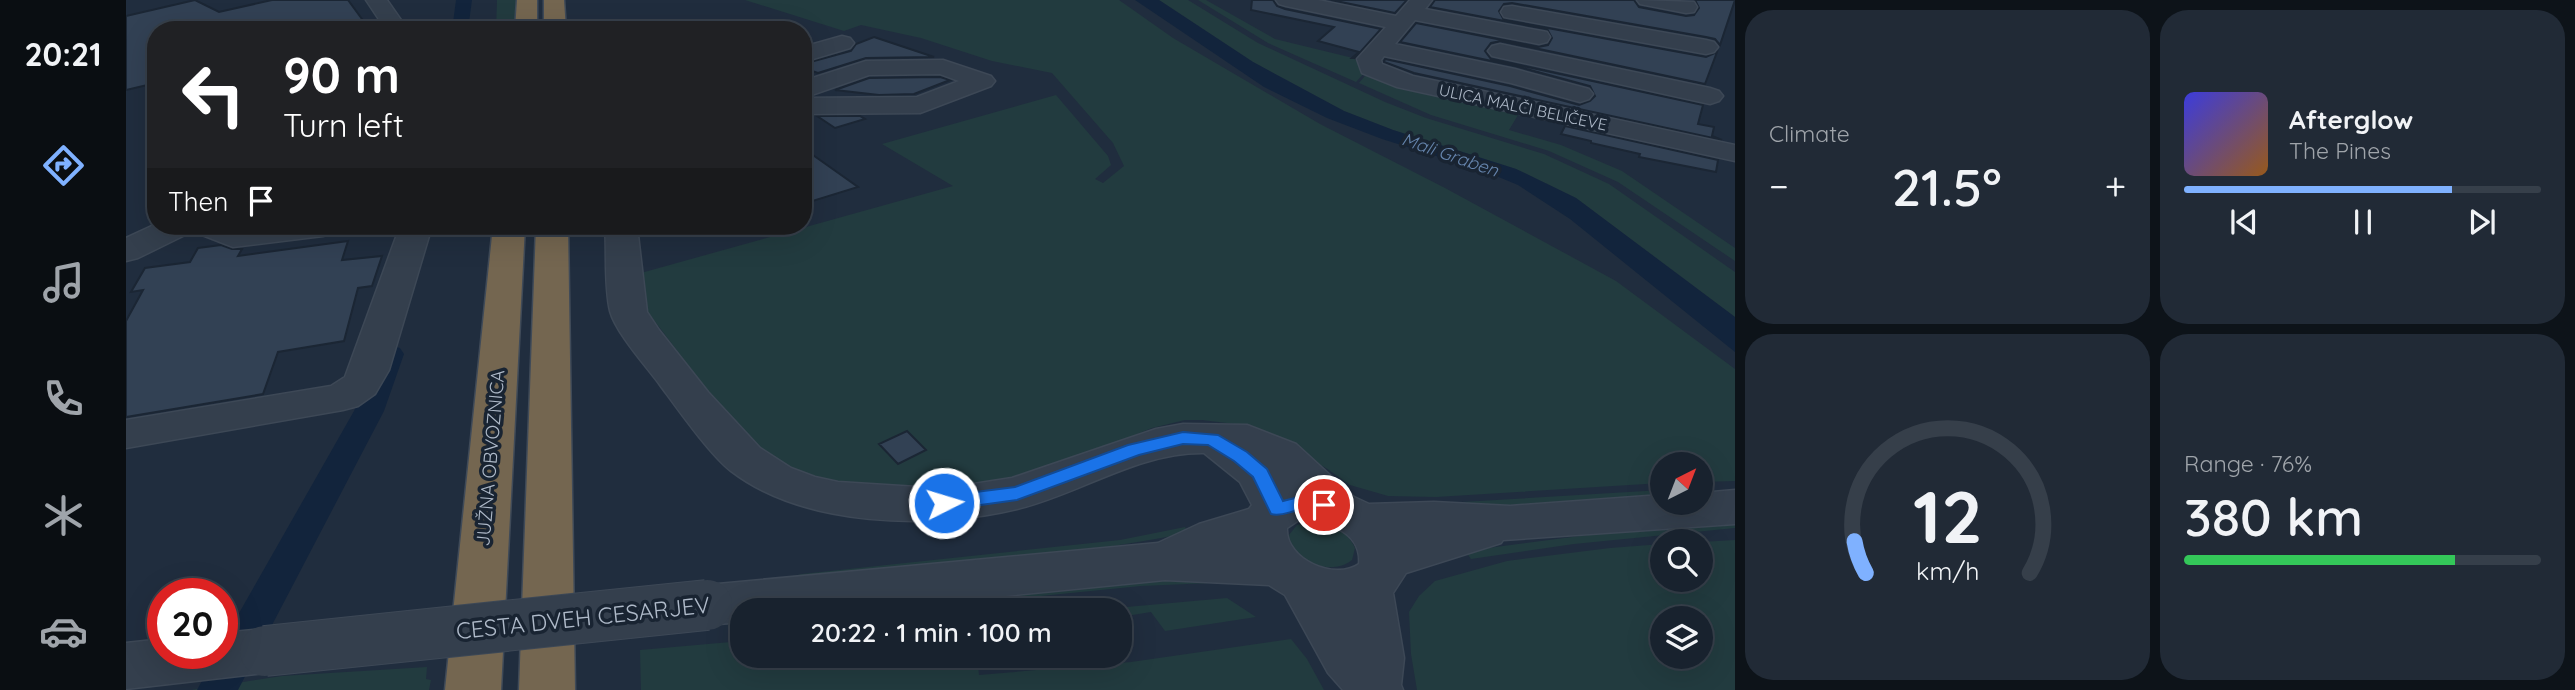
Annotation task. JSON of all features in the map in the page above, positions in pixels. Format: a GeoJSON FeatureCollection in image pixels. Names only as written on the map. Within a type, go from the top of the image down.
{"type":"FeatureCollection","features":[{"type":"Feature","properties":{"kind":"highway"},"geometry":{"type":"LineString","coordinates":[[526,21],[527,0]]}},
{"type":"Feature","properties":{"kind":"highway"},"geometry":{"type":"LineString","coordinates":[[554,0],[555,21]]}},
{"type":"Feature","properties":{"kind":"highway","name":"JUŽNA OBVOZNICA"},"geometry":{"type":"LineString","coordinates":[[473,690],[508,235]]}},
{"type":"Feature","properties":{"kind":"highway"},"geometry":{"type":"LineString","coordinates":[[547,690],[552,235]]}},
{"type":"Feature","properties":{"kind":"street"},"geometry":{"type":"LineString","coordinates":[[376,0],[391,21]]}},
{"type":"Feature","properties":{"kind":"street"},"geometry":{"type":"LineString","coordinates":[[1286,0],[1679,63]]}},
{"type":"Feature","properties":{"kind":"street"},"geometry":{"type":"LineString","coordinates":[[1381,0],[1404,20],[1515,76],[1550,88],[1601,99]]}},
{"type":"Feature","properties":{"kind":"street"},"geometry":{"type":"LineString","coordinates":[[1441,0],[1708,39],[1535,0]]}},
{"type":"Feature","properties":{"kind":"street"},"geometry":{"type":"LineString","coordinates":[[1647,0],[1686,6]]}},
{"type":"Feature","properties":{"kind":"street"},"geometry":{"type":"LineString","coordinates":[[1404,20],[1581,66],[1609,76],[1710,96]]}},
{"type":"Feature","properties":{"kind":"street","name":"ULICA MALČI BELIČEVE"},"geometry":{"type":"LineString","coordinates":[[1404,20],[1368,58],[1368,65],[1393,79],[1733,153]]}},
{"type":"Feature","properties":{"kind":"street"},"geometry":{"type":"LineString","coordinates":[[812,52],[842,43]]}},
{"type":"Feature","properties":{"kind":"street"},"geometry":{"type":"LineString","coordinates":[[812,87],[866,68],[943,67],[982,81],[919,105],[812,106]]}},
{"type":"Feature","properties":{"kind":"street"},"geometry":{"type":"LineString","coordinates":[[126,251],[159,235]]}},
{"type":"Feature","properties":{"kind":"street"},"geometry":{"type":"LineString","coordinates":[[228,235],[249,235]]}},
{"type":"Feature","properties":{"kind":"street"},"geometry":{"type":"LineString","coordinates":[[126,435],[343,397],[361,385],[369,370],[413,235]]}},
{"type":"Feature","properties":{"kind":"street"},"geometry":{"type":"LineString","coordinates":[[622,235],[629,312],[643,335],[693,401],[744,459],[775,479],[807,491],[838,498],[895,503],[967,502],[1017,493],[1156,443],[1183,438],[1247,439],[1269,449],[1289,463],[1362,544],[1377,659],[1374,687]]}},
{"type":"Feature","properties":{"kind":"street"},"geometry":{"type":"LineString","coordinates":[[1212,440],[1241,456],[1260,473],[1281,545],[1347,657],[1374,687]]}},
{"type":"Feature","properties":{"kind":"street"},"geometry":{"type":"LineString","coordinates":[[1281,545],[1311,503],[1362,544],[1510,523],[1735,507]]}},
{"type":"Feature","properties":{"kind":"street"},"geometry":{"type":"LineString","coordinates":[[1281,545],[1329,589],[1355,589],[1362,544]]}},
{"type":"Feature","properties":{"kind":"street","name":"CESTA DVEH CESARJEV"},"geometry":{"type":"LineString","coordinates":[[126,666],[707,605],[1165,561],[1281,545]]}},
{"type":"Feature","properties":{"kind":"green space"},"geometry":{"type":"Polygon","coordinates":[[[497,0],[519,0],[518,21],[496,21],[497,0]]]}},
{"type":"Feature","properties":{"kind":"green space"},"geometry":{"type":"Polygon","coordinates":[[[745,0],[1119,0],[1173,38],[1320,124],[1616,281],[1735,369],[1735,481],[1713,482],[1713,452],[1650,452],[1650,484],[1436,497],[1388,496],[1350,485],[1326,468],[1266,435],[1235,424],[1202,420],[1185,420],[1152,428],[1046,471],[971,491],[821,482],[780,469],[722,410],[644,307],[641,273],[777,235],[812,235],[812,225],[953,186],[882,144],[1056,95],[1108,156],[1111,165],[1095,179],[1103,183],[1124,166],[1113,143],[1052,73],[992,61],[921,38],[861,25],[844,31],[745,0]]]}},
{"type":"Feature","properties":{"kind":"green space"},"geometry":{"type":"Polygon","coordinates":[[[1159,0],[1188,0],[1258,43],[1385,102],[1426,118],[1544,154],[1609,184],[1735,272],[1735,317],[1576,198],[1516,169],[1393,130],[1344,111],[1253,62],[1159,0]]]}},
{"type":"Feature","properties":{"kind":"green space"},"geometry":{"type":"Polygon","coordinates":[[[1198,0],[1206,0],[1275,39],[1353,58],[1368,69],[1356,82],[1268,43],[1198,0]]]}},
{"type":"Feature","properties":{"kind":"green space"},"geometry":{"type":"Polygon","coordinates":[[[1370,70],[1504,106],[1502,111],[1518,115],[1509,130],[1561,145],[1622,171],[1735,248],[1735,261],[1618,182],[1549,151],[1431,115],[1359,83],[1370,70]]]}},
{"type":"Feature","properties":{"kind":"green space"},"geometry":{"type":"Polygon","coordinates":[[[1650,491],[1650,497],[1492,506],[1428,504],[1650,491]]]}},
{"type":"Feature","properties":{"kind":"green space"},"geometry":{"type":"Polygon","coordinates":[[[1735,520],[1735,528],[1650,529],[1650,536],[1471,559],[1465,551],[1679,523],[1735,520]]]}},
{"type":"Feature","properties":{"kind":"green space"},"geometry":{"type":"Polygon","coordinates":[[[1312,521],[1332,526],[1348,536],[1355,548],[1352,560],[1343,565],[1324,567],[1297,553],[1289,535],[1297,525],[1312,521]]]}},
{"type":"Feature","properties":{"kind":"green space"},"geometry":{"type":"Polygon","coordinates":[[[1185,527],[1188,533],[1079,551],[750,585],[802,574],[1120,540],[1185,527]]]}},
{"type":"Feature","properties":{"kind":"green space"},"geometry":{"type":"Polygon","coordinates":[[[1735,540],[1735,690],[1417,690],[1411,654],[1409,612],[1419,596],[1435,581],[1507,561],[1650,545],[1650,592],[1713,592],[1713,541],[1735,540]]]}},
{"type":"Feature","properties":{"kind":"green space"},"geometry":{"type":"Polygon","coordinates":[[[1208,576],[1211,583],[1141,586],[1021,598],[962,598],[1208,576]]]}},
{"type":"Feature","properties":{"kind":"green space"},"geometry":{"type":"Polygon","coordinates":[[[1227,598],[1256,617],[1165,631],[1151,612],[1132,615],[1132,607],[1227,598]]]}},
{"type":"Feature","properties":{"kind":"green space"},"geometry":{"type":"Polygon","coordinates":[[[1291,639],[1307,659],[1324,690],[641,690],[640,650],[730,642],[730,668],[978,668],[979,675],[1061,668],[1132,668],[1132,662],[1291,639]]]}},
{"type":"Feature","properties":{"kind":"green space"},"geometry":{"type":"Polygon","coordinates":[[[427,667],[426,679],[431,680],[429,690],[191,690],[282,676],[427,667]]]}},
{"type":"Feature","properties":{"kind":"water","name":"Mali Graben"},"geometry":{"type":"Polygon","coordinates":[[[1135,0],[1159,0],[1253,62],[1344,111],[1393,130],[1516,169],[1576,198],[1735,317],[1735,352],[1570,219],[1518,185],[1327,118],[1264,87],[1135,0]]]}},
{"type":"Feature","properties":{"kind":"building"},"geometry":{"type":"Polygon","coordinates":[[[195,0],[219,12],[272,0],[348,0],[363,21],[147,21],[147,85],[126,90],[126,16],[195,0]]]}},
{"type":"Feature","properties":{"kind":"building"},"geometry":{"type":"Polygon","coordinates":[[[1252,0],[1273,0],[1277,6],[1285,9],[1381,29],[1355,58],[1352,58],[1359,52],[1318,41],[1334,27],[1251,10],[1252,0]]]}},
{"type":"Feature","properties":{"kind":"building"},"geometry":{"type":"Polygon","coordinates":[[[1331,0],[1407,0],[1395,13],[1331,0]]]}},
{"type":"Feature","properties":{"kind":"building"},"geometry":{"type":"Polygon","coordinates":[[[1435,0],[1634,0],[1639,7],[1686,16],[1694,15],[1699,8],[1695,0],[1735,0],[1720,45],[1715,39],[1706,37],[1512,3],[1504,4],[1499,11],[1504,20],[1706,57],[1717,52],[1705,84],[1501,41],[1491,43],[1485,51],[1491,59],[1703,105],[1698,124],[1714,127],[1712,136],[1722,140],[1414,73],[1384,62],[1385,59],[1510,86],[1579,105],[1595,96],[1590,86],[1516,66],[1400,42],[1416,23],[1538,47],[1548,45],[1552,38],[1547,29],[1430,7],[1435,0]]]}},
{"type":"Feature","properties":{"kind":"building"},"geometry":{"type":"Polygon","coordinates":[[[874,37],[934,57],[866,58],[818,73],[812,71],[812,62],[851,51],[856,44],[874,37]]]}},
{"type":"Feature","properties":{"kind":"building"},"geometry":{"type":"Polygon","coordinates":[[[940,77],[950,80],[914,94],[879,95],[835,90],[869,78],[940,77]]]}},
{"type":"Feature","properties":{"kind":"building"},"geometry":{"type":"Polygon","coordinates":[[[817,116],[860,116],[865,119],[835,128],[817,116]]]}},
{"type":"Feature","properties":{"kind":"building"},"geometry":{"type":"Polygon","coordinates":[[[1565,126],[1718,160],[1716,172],[1639,157],[1640,154],[1561,134],[1565,126]]]}},
{"type":"Feature","properties":{"kind":"building"},"geometry":{"type":"Polygon","coordinates":[[[812,154],[858,187],[812,201],[812,154]]]}},
{"type":"Feature","properties":{"kind":"building"},"geometry":{"type":"Polygon","coordinates":[[[348,241],[342,260],[382,256],[372,286],[358,288],[344,341],[278,352],[263,394],[126,417],[126,321],[143,290],[131,292],[145,268],[190,262],[198,248],[221,245],[242,249],[238,256],[348,241]]]}},
{"type":"Feature","properties":{"kind":"building"},"geometry":{"type":"Polygon","coordinates":[[[907,431],[926,450],[898,464],[879,444],[907,431]]]}},
{"type":"Feature","properties":{"kind":"waterway"},"geometry":{"type":"LineString","coordinates":[[461,21],[464,0]]}},
{"type":"Feature","properties":{"kind":"waterway"},"geometry":{"type":"LineString","coordinates":[[217,690],[369,411],[390,354]]}},
{"type":"Feature","properties":{"kind":"route"},"geometry":{"type":"LineString","coordinates":[[944,503],[967,502],[1017,493],[1134,450],[1170,439],[1183,438],[1212,440],[1241,456],[1260,473],[1278,509],[1298,503],[1324,505]]}}]}
